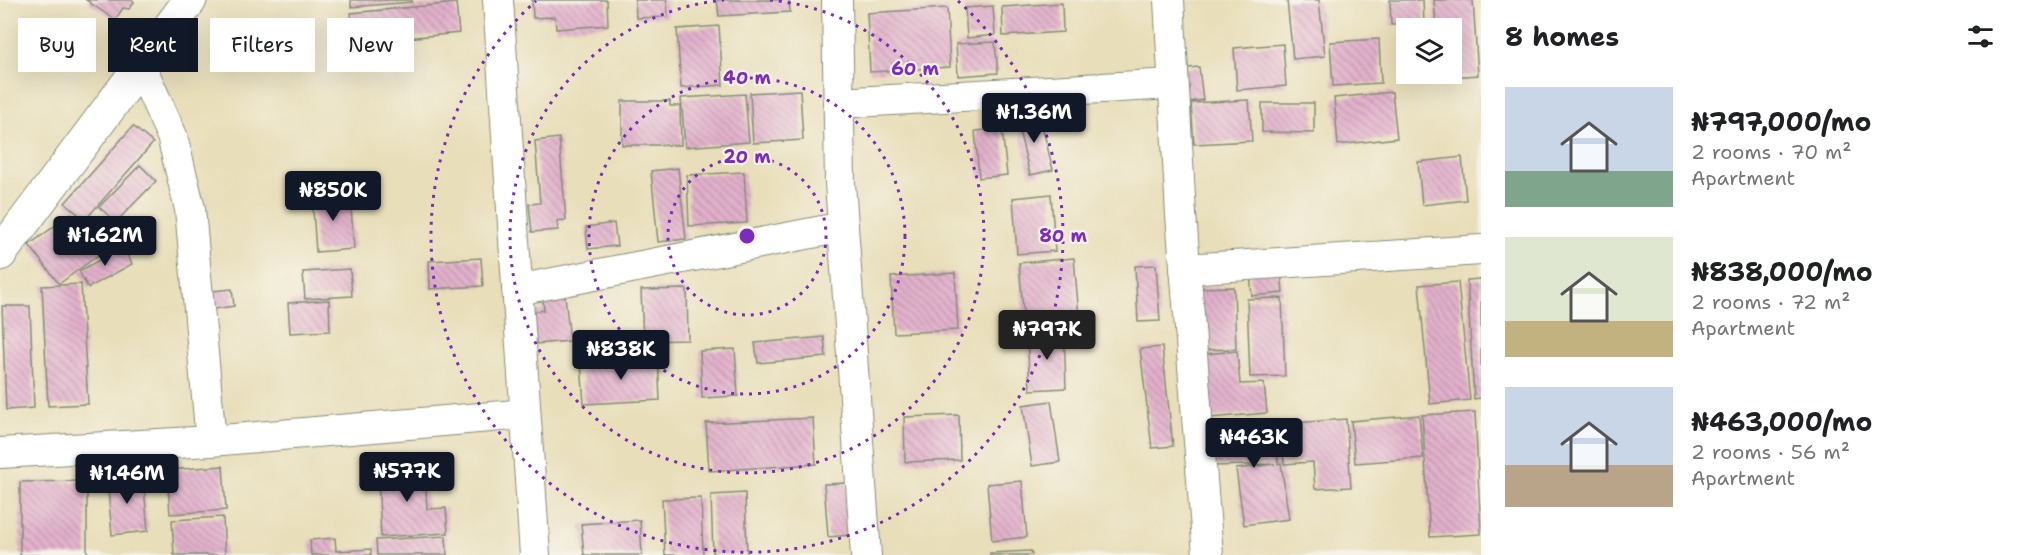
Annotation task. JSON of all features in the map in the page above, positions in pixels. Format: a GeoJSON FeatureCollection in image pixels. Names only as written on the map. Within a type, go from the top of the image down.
{"type":"FeatureCollection","features":[{"type":"Feature","properties":{"kind":"street"},"geometry":{"type":"LineString","coordinates":[[177,18],[190,0]]}},
{"type":"Feature","properties":{"kind":"street"},"geometry":{"type":"LineString","coordinates":[[498,0],[535,555]]}},
{"type":"Feature","properties":{"kind":"street"},"geometry":{"type":"LineString","coordinates":[[837,0],[840,183],[866,555]]}},
{"type":"Feature","properties":{"kind":"street"},"geometry":{"type":"LineString","coordinates":[[1169,0],[1172,84],[1208,555]]}},
{"type":"Feature","properties":{"kind":"street"},"geometry":{"type":"LineString","coordinates":[[0,255],[137,72]]}},
{"type":"Feature","properties":{"kind":"street"},"geometry":{"type":"LineString","coordinates":[[143,72],[172,136],[190,209],[211,441]]}},
{"type":"Feature","properties":{"kind":"street"},"geometry":{"type":"LineString","coordinates":[[838,103],[1172,84]]}},
{"type":"Feature","properties":{"kind":"street"},"geometry":{"type":"LineString","coordinates":[[517,290],[843,227]]}},
{"type":"Feature","properties":{"kind":"street"},"geometry":{"type":"LineString","coordinates":[[1185,269],[1481,250]]}},
{"type":"Feature","properties":{"kind":"street"},"geometry":{"type":"LineString","coordinates":[[0,453],[211,441],[525,414]]}},
{"type":"Feature","properties":{"kind":"building"},"geometry":{"type":"Polygon","coordinates":[[[86,0],[132,0],[134,2],[129,9],[123,8],[116,18],[112,18],[86,0]]]}},
{"type":"Feature","properties":{"kind":"building"},"geometry":{"type":"Polygon","coordinates":[[[351,0],[412,0],[412,2],[351,7],[351,0]]]}},
{"type":"Feature","properties":{"kind":"building"},"geometry":{"type":"Polygon","coordinates":[[[532,0],[607,0],[608,25],[556,29],[555,17],[533,18],[532,0]]]}},
{"type":"Feature","properties":{"kind":"building"},"geometry":{"type":"Polygon","coordinates":[[[635,0],[667,0],[668,17],[636,18],[635,0]]]}},
{"type":"Feature","properties":{"kind":"building"},"geometry":{"type":"Polygon","coordinates":[[[717,0],[789,0],[790,12],[719,16],[717,0]]]}},
{"type":"Feature","properties":{"kind":"building"},"geometry":{"type":"Polygon","coordinates":[[[1287,0],[1319,0],[1325,56],[1293,59],[1287,0]]]}},
{"type":"Feature","properties":{"kind":"building"},"geometry":{"type":"Polygon","coordinates":[[[1390,0],[1423,0],[1424,18],[1396,18],[1396,25],[1391,25],[1390,0]]]}},
{"type":"Feature","properties":{"kind":"building"},"geometry":{"type":"Polygon","coordinates":[[[1434,0],[1473,0],[1478,75],[1462,76],[1462,18],[1435,18],[1434,0]]]}},
{"type":"Feature","properties":{"kind":"building"},"geometry":{"type":"Polygon","coordinates":[[[456,3],[459,33],[414,37],[414,18],[352,18],[351,13],[456,3]]]}},
{"type":"Feature","properties":{"kind":"building"},"geometry":{"type":"Polygon","coordinates":[[[1062,3],[1063,32],[1003,36],[1002,7],[1062,3]]]}},
{"type":"Feature","properties":{"kind":"building"},"geometry":{"type":"Polygon","coordinates":[[[993,6],[995,35],[967,38],[965,8],[993,6]]]}},
{"type":"Feature","properties":{"kind":"building"},"geometry":{"type":"Polygon","coordinates":[[[947,8],[950,67],[870,72],[867,13],[947,8]]]}},
{"type":"Feature","properties":{"kind":"building"},"geometry":{"type":"Polygon","coordinates":[[[719,26],[723,85],[681,88],[677,29],[719,26]]]}},
{"type":"Feature","properties":{"kind":"building"},"geometry":{"type":"Polygon","coordinates":[[[1379,39],[1381,83],[1333,86],[1330,42],[1379,39]]]}},
{"type":"Feature","properties":{"kind":"building"},"geometry":{"type":"Polygon","coordinates":[[[995,42],[998,73],[958,76],[956,44],[995,42]]]}},
{"type":"Feature","properties":{"kind":"building"},"geometry":{"type":"Polygon","coordinates":[[[1283,44],[1286,86],[1237,90],[1234,48],[1283,44]]]}},
{"type":"Feature","properties":{"kind":"building"},"geometry":{"type":"Polygon","coordinates":[[[1199,67],[1203,100],[1181,103],[1178,69],[1199,67]]]}},
{"type":"Feature","properties":{"kind":"building"},"geometry":{"type":"Polygon","coordinates":[[[800,90],[803,140],[753,143],[750,93],[800,90]]]}},
{"type":"Feature","properties":{"kind":"building"},"geometry":{"type":"Polygon","coordinates":[[[1392,92],[1397,138],[1338,145],[1334,98],[1392,92]]]}},
{"type":"Feature","properties":{"kind":"building"},"geometry":{"type":"Polygon","coordinates":[[[745,94],[749,142],[685,147],[681,98],[745,94]]]}},
{"type":"Feature","properties":{"kind":"building"},"geometry":{"type":"Polygon","coordinates":[[[1249,100],[1252,141],[1194,144],[1191,103],[1249,100]]]}},
{"type":"Feature","properties":{"kind":"building"},"geometry":{"type":"Polygon","coordinates":[[[622,101],[670,101],[670,106],[680,106],[681,145],[622,145],[622,101]]]}},
{"type":"Feature","properties":{"kind":"building"},"geometry":{"type":"Polygon","coordinates":[[[1262,103],[1314,103],[1314,133],[1262,132],[1262,103]]]}},
{"type":"Feature","properties":{"kind":"building"},"geometry":{"type":"Polygon","coordinates":[[[1039,113],[1053,170],[1030,175],[1016,118],[1039,113]]]}},
{"type":"Feature","properties":{"kind":"building"},"geometry":{"type":"Polygon","coordinates":[[[133,126],[153,143],[85,220],[65,203],[133,126]]]}},
{"type":"Feature","properties":{"kind":"building"},"geometry":{"type":"Polygon","coordinates":[[[1002,129],[1007,175],[979,178],[975,131],[1002,129]]]}},
{"type":"Feature","properties":{"kind":"building"},"geometry":{"type":"Polygon","coordinates":[[[559,138],[566,220],[557,221],[558,230],[532,232],[529,204],[540,203],[535,141],[559,138]]]}},
{"type":"Feature","properties":{"kind":"building"},"geometry":{"type":"Polygon","coordinates":[[[1462,157],[1466,200],[1422,205],[1418,162],[1462,157]]]}},
{"type":"Feature","properties":{"kind":"building"},"geometry":{"type":"Polygon","coordinates":[[[140,165],[156,181],[116,222],[99,207],[140,165]]]}},
{"type":"Feature","properties":{"kind":"building"},"geometry":{"type":"Polygon","coordinates":[[[678,168],[686,239],[658,242],[651,171],[678,168]]]}},
{"type":"Feature","properties":{"kind":"building"},"geometry":{"type":"Polygon","coordinates":[[[744,172],[747,223],[689,226],[687,175],[744,172]]]}},
{"type":"Feature","properties":{"kind":"building"},"geometry":{"type":"Polygon","coordinates":[[[350,193],[354,249],[316,252],[312,195],[350,193]]]}},
{"type":"Feature","properties":{"kind":"building"},"geometry":{"type":"Polygon","coordinates":[[[1051,194],[1055,251],[1017,254],[1013,198],[1051,194]]]}},
{"type":"Feature","properties":{"kind":"building"},"geometry":{"type":"Polygon","coordinates":[[[71,214],[101,253],[59,284],[29,245],[71,214]]]}},
{"type":"Feature","properties":{"kind":"building"},"geometry":{"type":"Polygon","coordinates":[[[614,223],[617,246],[588,249],[586,227],[614,223]]]}},
{"type":"Feature","properties":{"kind":"building"},"geometry":{"type":"Polygon","coordinates":[[[123,247],[132,264],[88,288],[79,271],[123,247]]]}},
{"type":"Feature","properties":{"kind":"building"},"geometry":{"type":"Polygon","coordinates":[[[481,258],[483,286],[430,289],[429,261],[481,258]]]}},
{"type":"Feature","properties":{"kind":"building"},"geometry":{"type":"Polygon","coordinates":[[[1074,258],[1079,317],[1024,322],[1019,263],[1074,258]]]}},
{"type":"Feature","properties":{"kind":"building"},"geometry":{"type":"Polygon","coordinates":[[[1156,265],[1160,321],[1138,322],[1135,266],[1156,265]]]}},
{"type":"Feature","properties":{"kind":"building"},"geometry":{"type":"Polygon","coordinates":[[[350,269],[352,296],[305,299],[303,272],[350,269]]]}},
{"type":"Feature","properties":{"kind":"building"},"geometry":{"type":"Polygon","coordinates":[[[1281,271],[1283,293],[1252,296],[1250,273],[1281,271]]]}},
{"type":"Feature","properties":{"kind":"building"},"geometry":{"type":"Polygon","coordinates":[[[955,273],[958,330],[894,333],[891,277],[955,273]]]}},
{"type":"Feature","properties":{"kind":"building"},"geometry":{"type":"Polygon","coordinates":[[[1481,279],[1481,398],[1474,399],[1467,280],[1481,279]]]}},
{"type":"Feature","properties":{"kind":"building"},"geometry":{"type":"Polygon","coordinates":[[[1458,282],[1470,400],[1430,404],[1419,285],[1458,282]]]}},
{"type":"Feature","properties":{"kind":"building"},"geometry":{"type":"Polygon","coordinates":[[[81,284],[88,404],[48,406],[42,286],[81,284]]]}},
{"type":"Feature","properties":{"kind":"building"},"geometry":{"type":"Polygon","coordinates":[[[564,287],[570,341],[535,344],[531,312],[544,310],[542,290],[564,287]]]}},
{"type":"Feature","properties":{"kind":"building"},"geometry":{"type":"Polygon","coordinates":[[[1234,287],[1236,349],[1198,350],[1197,288],[1234,287]]]}},
{"type":"Feature","properties":{"kind":"building"},"geometry":{"type":"Polygon","coordinates":[[[232,289],[234,306],[214,309],[212,291],[232,289]]]}},
{"type":"Feature","properties":{"kind":"building"},"geometry":{"type":"Polygon","coordinates":[[[687,289],[688,340],[643,341],[641,290],[687,289]]]}},
{"type":"Feature","properties":{"kind":"building"},"geometry":{"type":"Polygon","coordinates":[[[1282,298],[1285,376],[1250,377],[1247,299],[1282,298]]]}},
{"type":"Feature","properties":{"kind":"building"},"geometry":{"type":"Polygon","coordinates":[[[329,300],[330,331],[290,333],[288,303],[329,300]]]}},
{"type":"Feature","properties":{"kind":"building"},"geometry":{"type":"Polygon","coordinates":[[[2,306],[30,306],[34,408],[6,410],[2,306]]]}},
{"type":"Feature","properties":{"kind":"building"},"geometry":{"type":"Polygon","coordinates":[[[1064,333],[1066,388],[1030,390],[1027,335],[1064,333]]]}},
{"type":"Feature","properties":{"kind":"building"},"geometry":{"type":"Polygon","coordinates":[[[824,337],[826,357],[758,363],[755,343],[824,337]]]}},
{"type":"Feature","properties":{"kind":"building"},"geometry":{"type":"Polygon","coordinates":[[[1162,347],[1173,446],[1152,448],[1140,349],[1162,347]]]}},
{"type":"Feature","properties":{"kind":"building"},"geometry":{"type":"Polygon","coordinates":[[[735,349],[738,396],[702,398],[700,351],[735,349]]]}},
{"type":"Feature","properties":{"kind":"building"},"geometry":{"type":"Polygon","coordinates":[[[1237,351],[1240,384],[1264,383],[1267,413],[1210,418],[1205,354],[1237,351]]]}},
{"type":"Feature","properties":{"kind":"building"},"geometry":{"type":"Polygon","coordinates":[[[658,358],[660,400],[584,404],[581,363],[658,358]]]}},
{"type":"Feature","properties":{"kind":"building"},"geometry":{"type":"Polygon","coordinates":[[[1051,401],[1060,462],[1032,466],[1023,405],[1051,401]]]}},
{"type":"Feature","properties":{"kind":"building"},"geometry":{"type":"Polygon","coordinates":[[[1475,412],[1481,534],[1430,537],[1422,415],[1475,412]]]}},
{"type":"Feature","properties":{"kind":"building"},"geometry":{"type":"Polygon","coordinates":[[[959,415],[960,460],[905,462],[904,417],[959,415]]]}},
{"type":"Feature","properties":{"kind":"building"},"geometry":{"type":"Polygon","coordinates":[[[1419,415],[1423,458],[1355,463],[1351,421],[1419,415]]]}},
{"type":"Feature","properties":{"kind":"building"},"geometry":{"type":"Polygon","coordinates":[[[813,418],[816,464],[709,471],[706,423],[813,418]]]}},
{"type":"Feature","properties":{"kind":"building"},"geometry":{"type":"Polygon","coordinates":[[[1346,419],[1351,487],[1315,489],[1313,462],[1284,464],[1281,424],[1346,419]]]}},
{"type":"Feature","properties":{"kind":"building"},"geometry":{"type":"Polygon","coordinates":[[[1276,423],[1278,464],[1281,463],[1289,519],[1244,525],[1236,469],[1275,464],[1215,466],[1213,426],[1276,423]]]}},
{"type":"Feature","properties":{"kind":"building"},"geometry":{"type":"Polygon","coordinates":[[[416,460],[416,474],[425,473],[427,509],[446,508],[448,533],[381,537],[378,476],[388,475],[388,461],[416,460]]]}},
{"type":"Feature","properties":{"kind":"building"},"geometry":{"type":"Polygon","coordinates":[[[223,466],[226,510],[170,514],[167,470],[223,466]]]}},
{"type":"Feature","properties":{"kind":"building"},"geometry":{"type":"Polygon","coordinates":[[[143,475],[148,531],[112,535],[107,478],[143,475]]]}},
{"type":"Feature","properties":{"kind":"building"},"geometry":{"type":"Polygon","coordinates":[[[87,481],[87,555],[20,555],[20,482],[87,481]]]}},
{"type":"Feature","properties":{"kind":"building"},"geometry":{"type":"Polygon","coordinates":[[[1022,481],[1027,537],[992,541],[987,484],[1022,481]]]}},
{"type":"Feature","properties":{"kind":"building"},"geometry":{"type":"Polygon","coordinates":[[[847,483],[850,535],[828,537],[824,484],[847,483]]]}},
{"type":"Feature","properties":{"kind":"building"},"geometry":{"type":"Polygon","coordinates":[[[745,493],[747,554],[713,555],[711,495],[745,493]]]}},
{"type":"Feature","properties":{"kind":"building"},"geometry":{"type":"Polygon","coordinates":[[[701,498],[703,555],[665,555],[662,499],[701,498]]]}},
{"type":"Feature","properties":{"kind":"building"},"geometry":{"type":"Polygon","coordinates":[[[223,517],[225,555],[174,555],[172,520],[223,517]]]}},
{"type":"Feature","properties":{"kind":"building"},"geometry":{"type":"Polygon","coordinates":[[[640,520],[642,555],[584,555],[581,524],[640,520]]]}},
{"type":"Feature","properties":{"kind":"building"},"geometry":{"type":"Polygon","coordinates":[[[446,536],[447,555],[377,555],[376,540],[446,536]]]}},
{"type":"Feature","properties":{"kind":"building"},"geometry":{"type":"Polygon","coordinates":[[[335,538],[336,551],[371,549],[371,555],[311,555],[310,540],[335,538]]]}},
{"type":"Feature","properties":{"kind":"building"},"geometry":{"type":"Polygon","coordinates":[[[1031,551],[1032,555],[990,555],[990,553],[1031,551]]]}}]}
